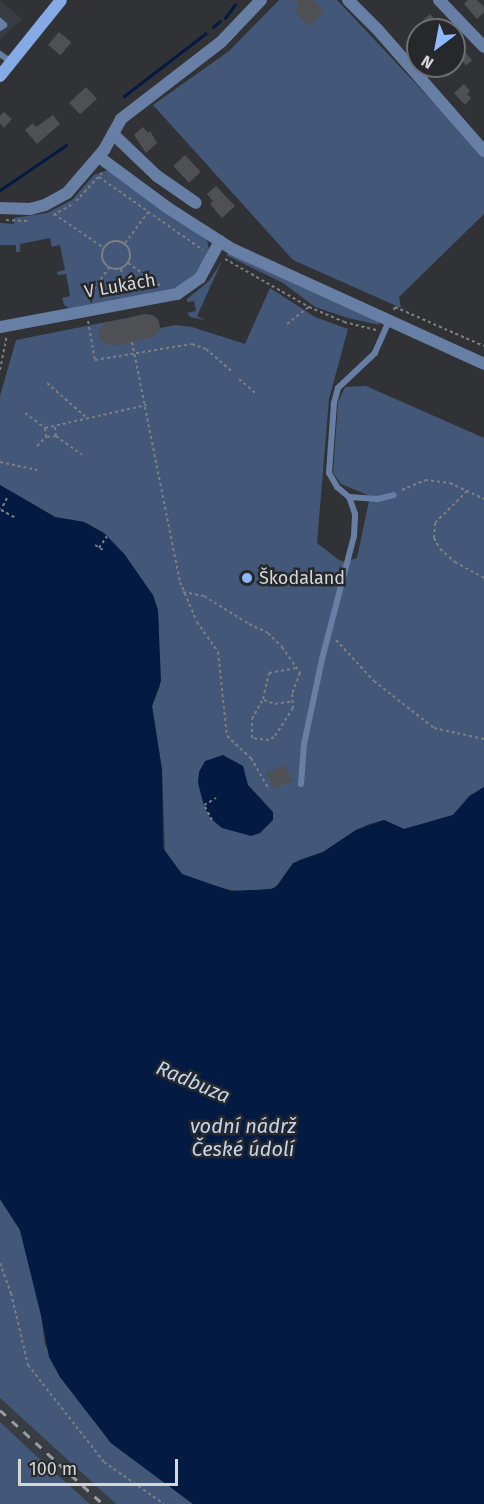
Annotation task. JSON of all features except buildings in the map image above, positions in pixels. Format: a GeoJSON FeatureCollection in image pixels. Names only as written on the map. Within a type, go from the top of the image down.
{"type":"FeatureCollection","features":[{"type":"Feature","properties":{"kind":"main road"},"geometry":{"type":"LineString","coordinates":[[0,76],[61,0]]}},
{"type":"Feature","properties":{"kind":"street"},"geometry":{"type":"LineString","coordinates":[[0,208],[30,209],[54,201],[78,183],[99,157],[121,119],[214,48],[261,0]]}},
{"type":"Feature","properties":{"kind":"street"},"geometry":{"type":"LineString","coordinates":[[348,0],[378,30],[484,151]]}},
{"type":"Feature","properties":{"kind":"street"},"geometry":{"type":"LineString","coordinates":[[439,0],[484,47]]}},
{"type":"Feature","properties":{"kind":"street"},"geometry":{"type":"LineString","coordinates":[[113,135],[157,176],[196,202]]}},
{"type":"Feature","properties":{"kind":"street"},"geometry":{"type":"LineString","coordinates":[[99,157],[220,242],[387,326],[484,364]]}},
{"type":"Feature","properties":{"kind":"street","name":"V Lukách"},"geometry":{"type":"LineString","coordinates":[[4,327],[177,294],[200,278],[209,253],[220,242]]}},
{"type":"Feature","properties":{"kind":"lane"},"geometry":{"type":"LineString","coordinates":[[0,21],[4,25],[0,28]]}},
{"type":"Feature","properties":{"kind":"lane"},"geometry":{"type":"LineString","coordinates":[[0,54],[12,62]]}},
{"type":"Feature","properties":{"kind":"lane"},"geometry":{"type":"LineString","coordinates":[[387,326],[375,353],[338,388],[334,403],[329,473],[337,488],[349,497],[378,499],[394,495]]}},
{"type":"Feature","properties":{"kind":"lane"},"geometry":{"type":"LineString","coordinates":[[301,784],[304,744],[328,631],[354,536],[355,514],[349,497]]}},
{"type":"Feature","properties":{"kind":"path"},"geometry":{"type":"LineString","coordinates":[[99,177],[209,253],[309,307],[344,322],[387,326],[395,307],[484,346]]}},
{"type":"Feature","properties":{"kind":"path"},"geometry":{"type":"LineString","coordinates":[[125,243],[148,212]]}},
{"type":"Feature","properties":{"kind":"path"},"geometry":{"type":"LineString","coordinates":[[54,214],[104,248]]}},
{"type":"Feature","properties":{"kind":"path"},"geometry":{"type":"LineString","coordinates":[[113,241],[125,243],[131,255],[128,263],[121,268],[109,267],[103,261],[104,248],[113,241]]}},
{"type":"Feature","properties":{"kind":"path"},"geometry":{"type":"LineString","coordinates":[[128,263],[161,286]]}},
{"type":"Feature","properties":{"kind":"path"},"geometry":{"type":"LineString","coordinates":[[85,302],[109,267]]}},
{"type":"Feature","properties":{"kind":"path"},"geometry":{"type":"LineString","coordinates":[[287,324],[309,307]]}},
{"type":"Feature","properties":{"kind":"path"},"geometry":{"type":"LineString","coordinates":[[88,318],[95,360],[197,345],[232,372]]}},
{"type":"Feature","properties":{"kind":"path"},"geometry":{"type":"LineString","coordinates":[[0,370],[4,327]]}},
{"type":"Feature","properties":{"kind":"path"},"geometry":{"type":"LineString","coordinates":[[132,342],[183,591],[197,622],[218,652],[227,736],[251,758],[269,789]]}},
{"type":"Feature","properties":{"kind":"path"},"geometry":{"type":"LineString","coordinates":[[239,379],[255,393]]}},
{"type":"Feature","properties":{"kind":"path"},"geometry":{"type":"LineString","coordinates":[[47,383],[87,418]]}},
{"type":"Feature","properties":{"kind":"path"},"geometry":{"type":"LineString","coordinates":[[25,413],[45,428],[146,405]]}},
{"type":"Feature","properties":{"kind":"path"},"geometry":{"type":"LineString","coordinates":[[55,427],[56,436]]}},
{"type":"Feature","properties":{"kind":"path"},"geometry":{"type":"LineString","coordinates":[[45,428],[46,437]]}},
{"type":"Feature","properties":{"kind":"path"},"geometry":{"type":"LineString","coordinates":[[37,446],[46,437],[56,436],[82,455]]}},
{"type":"Feature","properties":{"kind":"path"},"geometry":{"type":"LineString","coordinates":[[0,462],[37,470]]}},
{"type":"Feature","properties":{"kind":"path"},"geometry":{"type":"LineString","coordinates":[[394,495],[408,486],[425,480],[450,483],[484,499]]}},
{"type":"Feature","properties":{"kind":"path"},"geometry":{"type":"LineString","coordinates":[[467,491],[456,499],[435,523],[434,538],[441,549],[455,562],[484,578]]}},
{"type":"Feature","properties":{"kind":"path"},"geometry":{"type":"LineString","coordinates":[[7,498],[1,510],[14,517]]}},
{"type":"Feature","properties":{"kind":"path"},"geometry":{"type":"LineString","coordinates":[[99,548],[107,536]]}},
{"type":"Feature","properties":{"kind":"path"},"geometry":{"type":"LineString","coordinates":[[95,545],[103,550]]}},
{"type":"Feature","properties":{"kind":"path"},"geometry":{"type":"LineString","coordinates":[[183,591],[204,596],[268,633],[296,668],[300,673],[292,694],[293,708],[274,736],[269,741],[252,738],[250,729],[252,719],[263,699],[269,673],[296,668]]}},
{"type":"Feature","properties":{"kind":"path"},"geometry":{"type":"LineString","coordinates":[[328,631],[374,681],[434,728],[484,740]]}},
{"type":"Feature","properties":{"kind":"path"},"geometry":{"type":"LineString","coordinates":[[263,699],[275,704],[293,701]]}},
{"type":"Feature","properties":{"kind":"path"},"geometry":{"type":"LineString","coordinates":[[212,820],[204,805],[216,798]]}},
{"type":"Feature","properties":{"kind":"path"},"geometry":{"type":"LineString","coordinates":[[0,1263],[11,1293],[28,1365],[104,1462],[164,1504]]}},
{"type":"Feature","properties":{"kind":"shaded area"},"geometry":{"type":"Polygon","coordinates":[[[0,0],[22,19],[0,40],[0,0]]]}},
{"type":"Feature","properties":{"kind":"shaded area"},"geometry":{"type":"Polygon","coordinates":[[[279,0],[337,0],[406,73],[406,78],[410,78],[484,156],[484,214],[399,297],[401,308],[293,260],[153,105],[229,51],[279,0]]]}},
{"type":"Feature","properties":{"kind":"shaded area"},"geometry":{"type":"Polygon","coordinates":[[[108,170],[207,240],[209,250],[193,279],[173,289],[69,308],[64,305],[62,298],[70,296],[66,274],[58,275],[57,272],[65,270],[60,245],[52,247],[50,238],[20,244],[20,252],[16,252],[16,245],[0,245],[0,223],[14,224],[14,218],[47,213],[72,200],[94,175],[108,170]]]}},
{"type":"Feature","properties":{"kind":"shaded area"},"geometry":{"type":"Polygon","coordinates":[[[229,253],[376,320],[380,325],[315,307],[283,283],[226,255],[229,253]]]}},
{"type":"Feature","properties":{"kind":"shaded area"},"geometry":{"type":"Polygon","coordinates":[[[222,261],[197,316],[205,320],[190,317],[187,313],[196,311],[194,301],[187,302],[187,299],[209,281],[222,261]]]}},
{"type":"Feature","properties":{"kind":"shaded area","name":"Škodaland"},"geometry":{"type":"Polygon","coordinates":[[[270,288],[315,317],[348,329],[329,399],[317,543],[339,560],[345,562],[357,558],[370,496],[341,484],[333,473],[338,402],[345,387],[366,386],[484,438],[484,787],[469,796],[453,815],[404,829],[384,820],[369,824],[323,852],[299,860],[288,870],[275,888],[243,892],[215,887],[182,874],[165,853],[162,770],[152,706],[160,686],[158,610],[125,555],[104,533],[84,522],[55,517],[0,485],[0,396],[16,340],[147,314],[157,318],[160,328],[176,325],[192,327],[245,344],[270,288]]]}},
{"type":"Feature","properties":{"kind":"shaded area"},"geometry":{"type":"Polygon","coordinates":[[[0,1199],[20,1230],[41,1315],[45,1344],[60,1377],[111,1443],[193,1504],[116,1504],[0,1398],[0,1199]]]}},
{"type":"Feature","properties":{"kind":"shaded area"},"geometry":{"type":"Polygon","coordinates":[[[0,1398],[116,1504],[90,1504],[42,1461],[0,1422],[0,1398]]]}},
{"type":"Feature","properties":{"kind":"shaded area"},"geometry":{"type":"Polygon","coordinates":[[[0,1422],[42,1461],[90,1504],[0,1504],[0,1422]]]}},
{"type":"Feature","properties":{"kind":"water","name":"vodní nádrž České údolí"},"geometry":{"type":"Polygon","coordinates":[[[0,485],[55,517],[84,522],[104,533],[125,555],[153,595],[158,610],[161,681],[152,706],[162,770],[163,848],[182,874],[231,891],[272,889],[278,885],[293,863],[323,852],[356,830],[384,820],[404,829],[453,815],[470,796],[484,787],[484,1504],[193,1504],[111,1443],[60,1377],[49,1357],[20,1230],[0,1199],[0,485]]]}},
{"type":"Feature","properties":{"kind":"water"},"geometry":{"type":"Polygon","coordinates":[[[223,755],[243,766],[248,785],[273,812],[273,820],[260,833],[251,836],[222,828],[210,818],[204,806],[198,783],[199,772],[205,761],[223,755]]]}},
{"type":"Feature","properties":{"kind":"waterway"},"geometry":{"type":"LineString","coordinates":[[225,18],[235,4]]}},
{"type":"Feature","properties":{"kind":"waterway"},"geometry":{"type":"LineString","coordinates":[[213,27],[220,21]]}},
{"type":"Feature","properties":{"kind":"waterway"},"geometry":{"type":"LineString","coordinates":[[124,96],[206,33]]}},
{"type":"Feature","properties":{"kind":"waterway"},"geometry":{"type":"LineString","coordinates":[[0,190],[66,145]]}},
{"type":"Feature","properties":{"kind":"railway"},"geometry":{"type":"LineString","coordinates":[[0,1410],[103,1504]]}},
{"type":"Feature","properties":{"kind":"place","name":"Škodaland"},"geometry":{"type":"Point","coordinates":[247,578]}},
{"type":"Feature","properties":{"kind":"water label","name":"Radbuza"},"geometry":{"type":"Point","coordinates":[193,1082]}}]}
